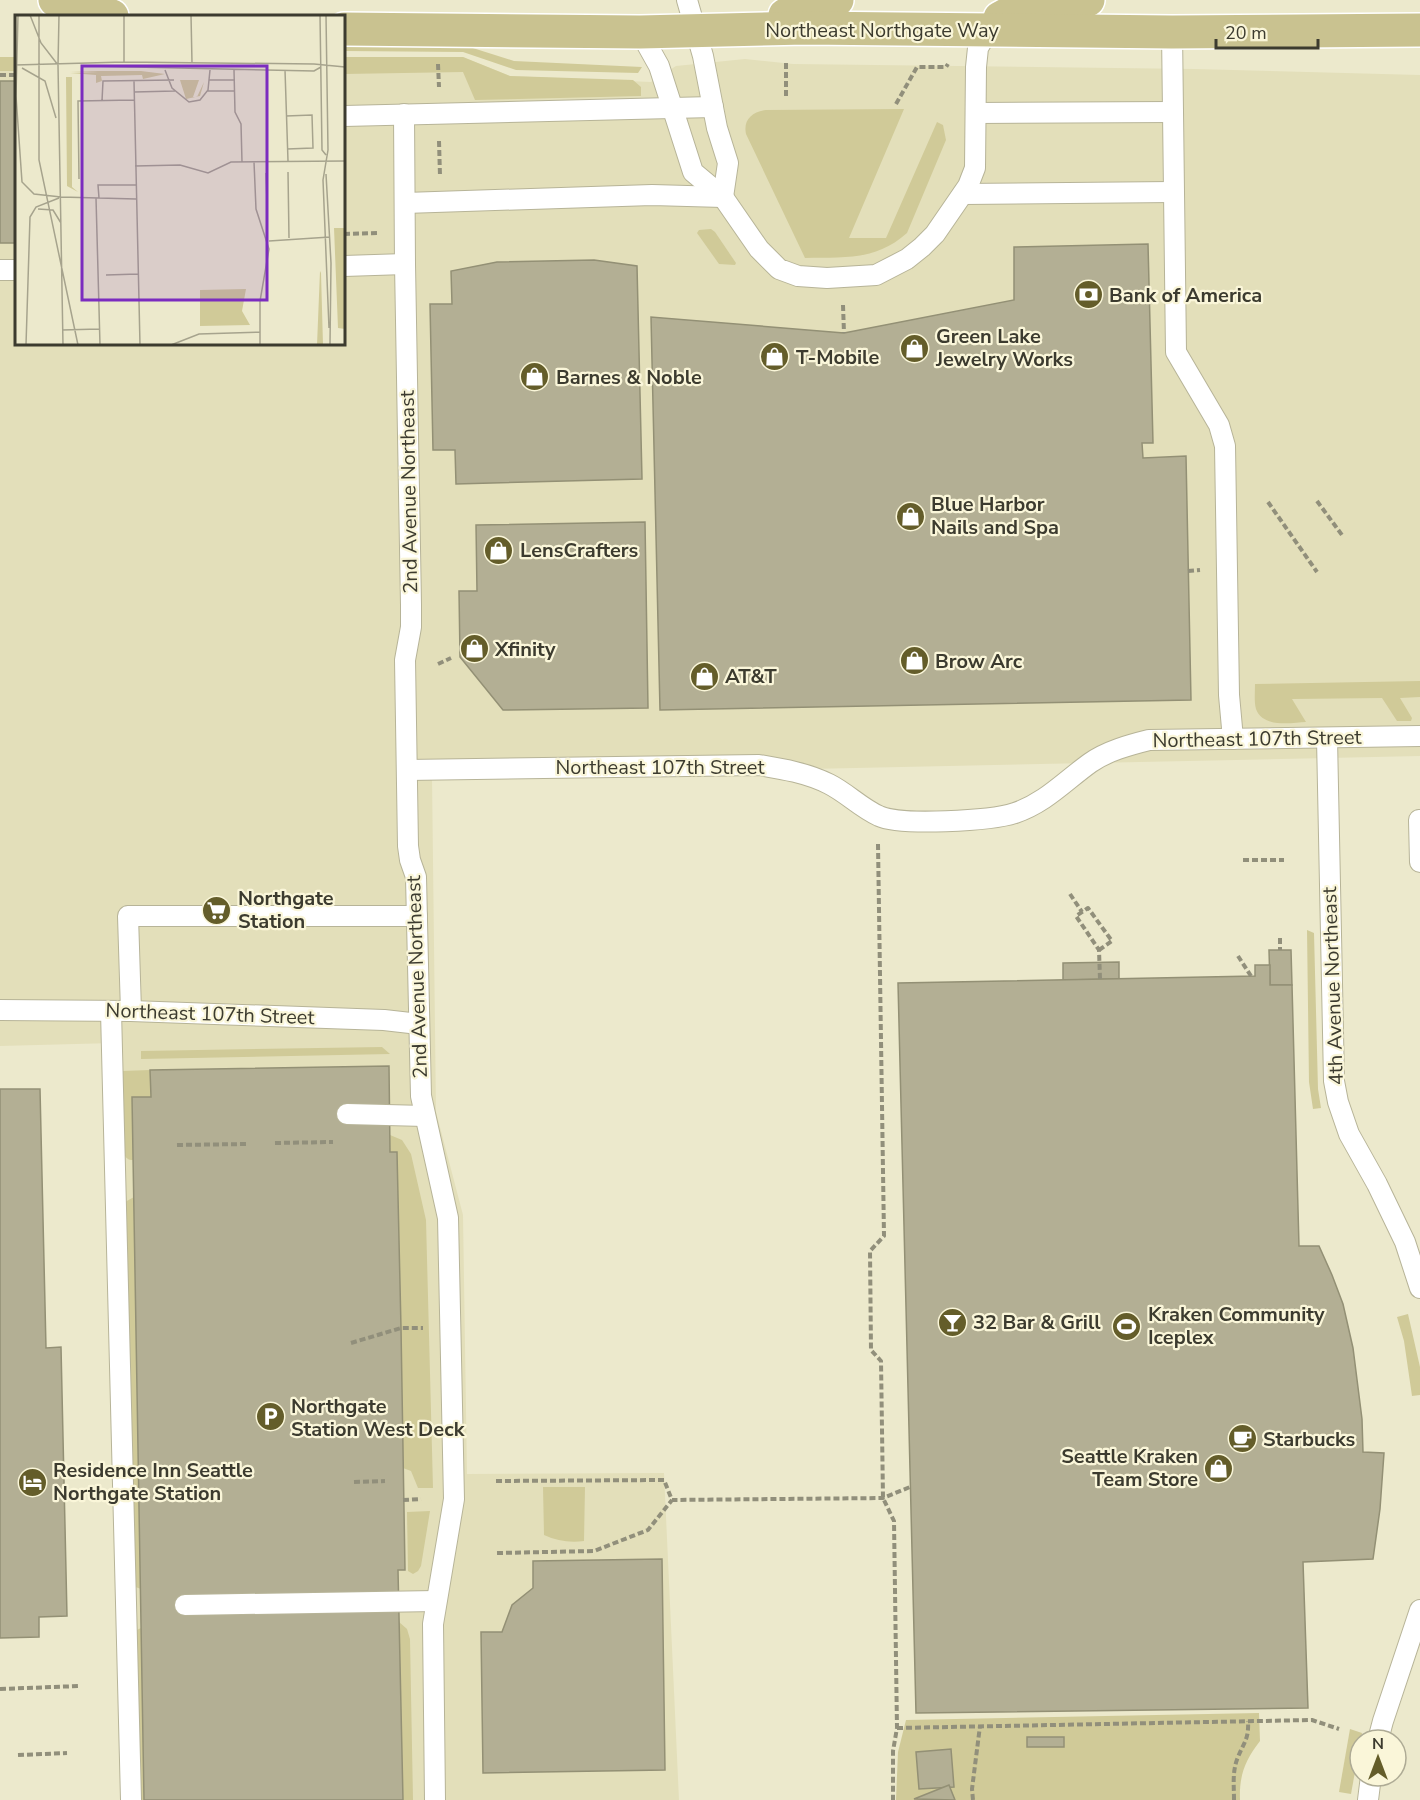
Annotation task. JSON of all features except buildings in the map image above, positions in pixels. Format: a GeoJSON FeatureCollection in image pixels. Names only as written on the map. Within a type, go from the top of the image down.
{"type":"FeatureCollection","features":[{"type":"Feature","properties":{"kind":"main road"},"geometry":{"type":"LineString","coordinates":[[56,0],[108,15]]}},
{"type":"Feature","properties":{"kind":"main road"},"geometry":{"type":"LineString","coordinates":[[697,32],[823,7],[837,0]]}},
{"type":"Feature","properties":{"kind":"main road"},"geometry":{"type":"LineString","coordinates":[[989,29],[1005,14],[1015,10],[1088,0]]}},
{"type":"Feature","properties":{"kind":"main road","name":"Northeast Northgate Way"},"geometry":{"type":"LineString","coordinates":[[345,29],[640,32],[805,28],[1172,32],[1420,30]]}},
{"type":"Feature","properties":{"kind":"lane"},"geometry":{"type":"LineString","coordinates":[[687,0],[697,32],[712,106],[728,163],[723,197]]}},
{"type":"Feature","properties":{"kind":"lane"},"geometry":{"type":"LineString","coordinates":[[640,32],[659,66],[693,172],[723,197],[759,249],[779,269],[798,276],[827,278],[876,275],[907,259],[935,234],[963,194],[975,168],[978,48],[989,29]]}},
{"type":"Feature","properties":{"kind":"lane"},"geometry":{"type":"LineString","coordinates":[[1172,32],[1176,352],[1219,425],[1225,446],[1229,695],[1233,739]]}},
{"type":"Feature","properties":{"kind":"lane"},"geometry":{"type":"LineString","coordinates":[[345,116],[712,106]]}},
{"type":"Feature","properties":{"kind":"lane"},"geometry":{"type":"LineString","coordinates":[[976,113],[1173,112]]}},
{"type":"Feature","properties":{"kind":"lane","name":"2nd Avenue Northeast"},"geometry":{"type":"LineString","coordinates":[[404,114],[411,605],[411,627],[405,660],[408,846],[416,877],[421,1096],[448,1218],[451,1329],[454,1506],[433,1624],[435,1800]]}},
{"type":"Feature","properties":{"kind":"lane"},"geometry":{"type":"LineString","coordinates":[[963,194],[1173,192]]}},
{"type":"Feature","properties":{"kind":"lane"},"geometry":{"type":"LineString","coordinates":[[405,203],[652,195],[723,197]]}},
{"type":"Feature","properties":{"kind":"lane"},"geometry":{"type":"LineString","coordinates":[[345,266],[405,264]]}},
{"type":"Feature","properties":{"kind":"lane","name":"Northeast 107th Street"},"geometry":{"type":"LineString","coordinates":[[407,770],[759,765],[809,775],[830,784],[879,816],[893,820],[970,820],[1014,813],[1035,804],[1054,793],[1092,762],[1133,744],[1149,740],[1420,736]]}},
{"type":"Feature","properties":{"kind":"lane","name":"4th Avenue Northeast"},"geometry":{"type":"LineString","coordinates":[[1327,738],[1334,1081],[1338,1102],[1349,1134],[1406,1242],[1420,1288]]}},
{"type":"Feature","properties":{"kind":"lane"},"geometry":{"type":"LineString","coordinates":[[1419,820],[1420,862]]}},
{"type":"Feature","properties":{"kind":"lane"},"geometry":{"type":"LineString","coordinates":[[131,1011],[128,916],[417,916]]}},
{"type":"Feature","properties":{"kind":"lane","name":"Northeast 107th Street"},"geometry":{"type":"LineString","coordinates":[[0,1010],[131,1011],[384,1020],[419,1024]]}},
{"type":"Feature","properties":{"kind":"lane"},"geometry":{"type":"LineString","coordinates":[[111,1011],[131,1800]]}},
{"type":"Feature","properties":{"kind":"lane"},"geometry":{"type":"LineString","coordinates":[[347,1114],[425,1116]]}},
{"type":"Feature","properties":{"kind":"lane"},"geometry":{"type":"LineString","coordinates":[[185,1605],[436,1601]]}},
{"type":"Feature","properties":{"kind":"lane"},"geometry":{"type":"LineString","coordinates":[[1381,1728],[1420,1610]]}},
{"type":"Feature","properties":{"kind":"path"},"geometry":{"type":"LineString","coordinates":[[786,63],[786,97]]}},
{"type":"Feature","properties":{"kind":"path"},"geometry":{"type":"LineString","coordinates":[[896,104],[917,67]]}},
{"type":"Feature","properties":{"kind":"path"},"geometry":{"type":"LineString","coordinates":[[439,131],[440,184]]}},
{"type":"Feature","properties":{"kind":"path"},"geometry":{"type":"LineString","coordinates":[[345,234],[380,233]]}},
{"type":"Feature","properties":{"kind":"path"},"geometry":{"type":"LineString","coordinates":[[843,305],[844,333]]}},
{"type":"Feature","properties":{"kind":"path"},"geometry":{"type":"LineString","coordinates":[[1317,501],[1342,535]]}},
{"type":"Feature","properties":{"kind":"path"},"geometry":{"type":"LineString","coordinates":[[1268,502],[1317,572]]}},
{"type":"Feature","properties":{"kind":"path"},"geometry":{"type":"LineString","coordinates":[[1188,571],[1205,571]]}},
{"type":"Feature","properties":{"kind":"path"},"geometry":{"type":"LineString","coordinates":[[438,664],[451,658]]}},
{"type":"Feature","properties":{"kind":"path"},"geometry":{"type":"LineString","coordinates":[[879,851],[884,1236],[870,1251],[871,1350],[881,1361],[883,1498],[894,1521],[897,1728],[893,1751],[893,1800]]}},
{"type":"Feature","properties":{"kind":"path"},"geometry":{"type":"LineString","coordinates":[[1243,860],[1284,860]]}},
{"type":"Feature","properties":{"kind":"path"},"geometry":{"type":"LineString","coordinates":[[1070,894],[1082,912]]}},
{"type":"Feature","properties":{"kind":"path"},"geometry":{"type":"LineString","coordinates":[[1099,950],[1112,941],[1088,908],[1076,916],[1099,950],[1100,979]]}},
{"type":"Feature","properties":{"kind":"path"},"geometry":{"type":"LineString","coordinates":[[1280,938],[1280,950]]}},
{"type":"Feature","properties":{"kind":"path"},"geometry":{"type":"LineString","coordinates":[[1238,956],[1251,976]]}},
{"type":"Feature","properties":{"kind":"path"},"geometry":{"type":"LineString","coordinates":[[275,1143],[333,1142]]}},
{"type":"Feature","properties":{"kind":"path"},"geometry":{"type":"LineString","coordinates":[[177,1145],[247,1144]]}},
{"type":"Feature","properties":{"kind":"path"},"geometry":{"type":"LineString","coordinates":[[351,1343],[401,1328],[425,1328]]}},
{"type":"Feature","properties":{"kind":"path"},"geometry":{"type":"LineString","coordinates":[[496,1481],[664,1479],[672,1500]]}},
{"type":"Feature","properties":{"kind":"path"},"geometry":{"type":"LineString","coordinates":[[354,1482],[385,1481]]}},
{"type":"Feature","properties":{"kind":"path"},"geometry":{"type":"LineString","coordinates":[[672,1500],[883,1498],[910,1487]]}},
{"type":"Feature","properties":{"kind":"path"},"geometry":{"type":"LineString","coordinates":[[403,1500],[421,1499]]}},
{"type":"Feature","properties":{"kind":"path"},"geometry":{"type":"LineString","coordinates":[[497,1553],[594,1551],[648,1530],[672,1500]]}},
{"type":"Feature","properties":{"kind":"path"},"geometry":{"type":"LineString","coordinates":[[0,1689],[79,1686]]}},
{"type":"Feature","properties":{"kind":"path"},"geometry":{"type":"LineString","coordinates":[[897,1728],[1312,1720],[1339,1728]]}},
{"type":"Feature","properties":{"kind":"path"},"geometry":{"type":"LineString","coordinates":[[1234,1800],[1234,1772],[1238,1757],[1249,1735],[1248,1721]]}},
{"type":"Feature","properties":{"kind":"path"},"geometry":{"type":"LineString","coordinates":[[973,1800],[972,1789],[980,1726]]}},
{"type":"Feature","properties":{"kind":"path"},"geometry":{"type":"LineString","coordinates":[[18,1755],[67,1753]]}},
{"type":"Feature","properties":{"kind":"shaded area"},"geometry":{"type":"Polygon","coordinates":[[[345,43],[457,43],[514,61],[642,67],[638,73],[516,70],[463,52],[345,51],[345,43]]]}},
{"type":"Feature","properties":{"kind":"shaded area","name":"Northgate Station"},"geometry":{"type":"Polygon","coordinates":[[[0,57],[15,57],[15,345],[345,345],[345,57],[463,57],[510,76],[651,82],[676,66],[745,59],[793,64],[1194,69],[1420,75],[1420,756],[432,777],[436,1112],[463,1215],[467,1474],[664,1473],[679,1800],[127,1800],[114,1043],[0,1046],[0,57]]]}},
{"type":"Feature","properties":{"kind":"shaded area"},"geometry":{"type":"Polygon","coordinates":[[[0,57],[15,57],[15,71],[0,71],[0,57]]]}},
{"type":"Feature","properties":{"kind":"shaded area"},"geometry":{"type":"Polygon","coordinates":[[[345,57],[463,57],[510,76],[633,80],[641,87],[641,96],[475,100],[463,72],[345,74],[345,57]]]}},
{"type":"Feature","properties":{"kind":"shaded area"},"geometry":{"type":"Polygon","coordinates":[[[904,109],[849,238],[886,238],[937,122],[943,125],[946,140],[907,233],[883,249],[859,256],[805,258],[746,134],[747,121],[753,115],[766,110],[904,109]]]}},
{"type":"Feature","properties":{"kind":"shaded area"},"geometry":{"type":"Polygon","coordinates":[[[711,229],[736,263],[735,265],[719,264],[697,233],[699,230],[711,229]]]}},
{"type":"Feature","properties":{"kind":"shaded area"},"geometry":{"type":"Polygon","coordinates":[[[1420,681],[1420,697],[1400,698],[1412,718],[1411,721],[1397,721],[1382,698],[1292,699],[1306,722],[1293,723],[1271,722],[1260,715],[1255,706],[1255,684],[1420,681]]]}},
{"type":"Feature","properties":{"kind":"shaded area"},"geometry":{"type":"Polygon","coordinates":[[[1307,930],[1314,933],[1318,1089],[1321,1108],[1313,1109],[1309,1082],[1307,930]]]}},
{"type":"Feature","properties":{"kind":"shaded area"},"geometry":{"type":"Polygon","coordinates":[[[382,1047],[390,1054],[141,1059],[141,1051],[382,1047]]]}},
{"type":"Feature","properties":{"kind":"shaded area"},"geometry":{"type":"Polygon","coordinates":[[[150,1070],[151,1097],[132,1097],[133,1160],[130,1160],[124,1154],[122,1071],[150,1070]]]}},
{"type":"Feature","properties":{"kind":"shaded area"},"geometry":{"type":"Polygon","coordinates":[[[390,1135],[402,1140],[411,1154],[426,1220],[433,1488],[418,1488],[411,1471],[403,1468],[397,1152],[390,1152],[390,1135]]]}},
{"type":"Feature","properties":{"kind":"shaded area"},"geometry":{"type":"Polygon","coordinates":[[[134,1197],[141,1589],[133,1586],[125,1202],[134,1197]]]}},
{"type":"Feature","properties":{"kind":"shaded area"},"geometry":{"type":"Polygon","coordinates":[[[1408,1314],[1420,1367],[1420,1395],[1412,1396],[1404,1341],[1397,1317],[1408,1314]]]}},
{"type":"Feature","properties":{"kind":"shaded area"},"geometry":{"type":"Polygon","coordinates":[[[543,1487],[585,1487],[584,1541],[564,1541],[544,1535],[543,1487]]]}},
{"type":"Feature","properties":{"kind":"shaded area"},"geometry":{"type":"Polygon","coordinates":[[[430,1511],[421,1566],[413,1574],[408,1571],[407,1512],[430,1511]]]}},
{"type":"Feature","properties":{"kind":"shaded area"},"geometry":{"type":"Polygon","coordinates":[[[399,1622],[407,1629],[410,1639],[413,1800],[403,1800],[399,1622]]]}},
{"type":"Feature","properties":{"kind":"shaded area"},"geometry":{"type":"Polygon","coordinates":[[[141,1628],[144,1800],[135,1800],[133,1632],[141,1628]]]}},
{"type":"Feature","properties":{"kind":"shaded area"},"geometry":{"type":"Polygon","coordinates":[[[1259,1713],[1260,1741],[1244,1769],[1240,1800],[896,1800],[898,1752],[906,1720],[1259,1713]]]}},
{"type":"Feature","properties":{"kind":"shaded area"},"geometry":{"type":"Polygon","coordinates":[[[1348,1740],[1348,1788],[1352,1788],[1351,1794],[1339,1792],[1348,1740]]]}},
{"type":"Feature","properties":{"kind":"place","name":"Bank of America"},"geometry":{"type":"Point","coordinates":[1088,295]}},
{"type":"Feature","properties":{"kind":"place","name":"Green Lake Jewelry Works"},"geometry":{"type":"Point","coordinates":[915,348]}},
{"type":"Feature","properties":{"kind":"place","name":"T-Mobile"},"geometry":{"type":"Point","coordinates":[775,357]}},
{"type":"Feature","properties":{"kind":"place","name":"Barnes & Noble"},"geometry":{"type":"Point","coordinates":[535,377]}},
{"type":"Feature","properties":{"kind":"place","name":"Blue Harbor Nails and Spa"},"geometry":{"type":"Point","coordinates":[910,516]}},
{"type":"Feature","properties":{"kind":"place","name":"LensCrafters"},"geometry":{"type":"Point","coordinates":[499,550]}},
{"type":"Feature","properties":{"kind":"place","name":"Xfinity"},"geometry":{"type":"Point","coordinates":[474,649]}},
{"type":"Feature","properties":{"kind":"place","name":"Brow Arc"},"geometry":{"type":"Point","coordinates":[914,661]}},
{"type":"Feature","properties":{"kind":"place","name":"AT&T"},"geometry":{"type":"Point","coordinates":[704,676]}},
{"type":"Feature","properties":{"kind":"place","name":"Northgate Station"},"geometry":{"type":"Point","coordinates":[217,910]}},
{"type":"Feature","properties":{"kind":"place","name":"32 Bar & Grill"},"geometry":{"type":"Point","coordinates":[952,1322]}},
{"type":"Feature","properties":{"kind":"place","name":"Kraken Community Iceplex"},"geometry":{"type":"Point","coordinates":[1127,1326]}},
{"type":"Feature","properties":{"kind":"place","name":"Northgate Station West Deck"},"geometry":{"type":"Point","coordinates":[270,1417]}},
{"type":"Feature","properties":{"kind":"place","name":"Starbucks"},"geometry":{"type":"Point","coordinates":[1242,1439]}},
{"type":"Feature","properties":{"kind":"place","name":"Seattle Kraken Team Store"},"geometry":{"type":"Point","coordinates":[1219,1468]}},
{"type":"Feature","properties":{"kind":"place","name":"Residence Inn Seattle Northgate Station"},"geometry":{"type":"Point","coordinates":[32,1482]}}]}
